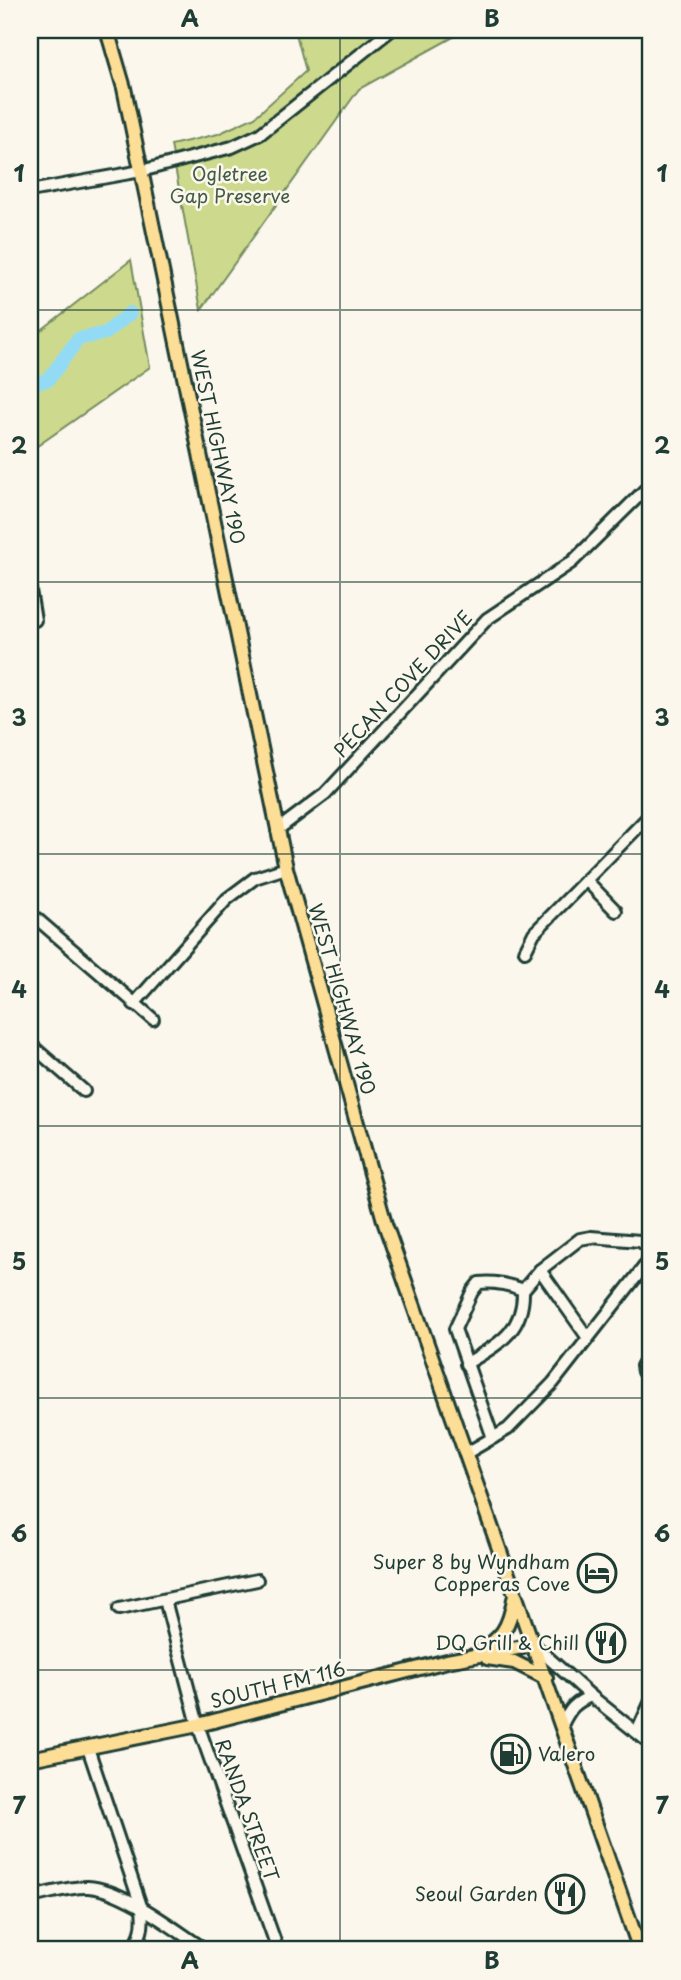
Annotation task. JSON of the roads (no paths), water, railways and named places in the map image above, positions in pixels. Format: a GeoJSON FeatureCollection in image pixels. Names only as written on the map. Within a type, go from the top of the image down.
{"type":"FeatureCollection","features":[{"type":"Feature","properties":{"kind":"main road","name":"WEST HIGHWAY 190"},"geometry":{"type":"LineString","coordinates":[[107,30],[124,88],[286,869],[385,1224],[640,1950]]}},
{"type":"Feature","properties":{"kind":"main road"},"geometry":{"type":"LineString","coordinates":[[473,1656],[504,1633],[509,1625],[515,1596]]}},
{"type":"Feature","properties":{"kind":"main road","name":"SOUTH FM 116"},"geometry":{"type":"LineString","coordinates":[[30,1759],[198,1725],[473,1656],[534,1645]]}},
{"type":"Feature","properties":{"kind":"main road"},"geometry":{"type":"LineString","coordinates":[[473,1656],[514,1662],[546,1678]]}},
{"type":"Feature","properties":{"kind":"street"},"geometry":{"type":"LineString","coordinates":[[30,191],[141,171],[232,147],[260,134],[391,30]]}},
{"type":"Feature","properties":{"kind":"street","name":"PECAN COVE DRIVE"},"geometry":{"type":"LineString","coordinates":[[278,830],[325,794],[487,620],[572,562],[651,484]]}},
{"type":"Feature","properties":{"kind":"street"},"geometry":{"type":"LineString","coordinates":[[30,590],[35,620]]}},
{"type":"Feature","properties":{"kind":"street"},"geometry":{"type":"LineString","coordinates":[[524,951],[534,933],[651,814]]}},
{"type":"Feature","properties":{"kind":"street"},"geometry":{"type":"LineString","coordinates":[[134,1004],[227,899],[255,878],[286,869]]}},
{"type":"Feature","properties":{"kind":"street"},"geometry":{"type":"LineString","coordinates":[[586,880],[616,911]]}},
{"type":"Feature","properties":{"kind":"street"},"geometry":{"type":"LineString","coordinates":[[30,913],[153,1019]]}},
{"type":"Feature","properties":{"kind":"street"},"geometry":{"type":"LineString","coordinates":[[30,1044],[84,1091]]}},
{"type":"Feature","properties":{"kind":"street"},"geometry":{"type":"LineString","coordinates":[[466,1364],[502,1342],[519,1320],[524,1303],[523,1290],[540,1270],[580,1240],[591,1237],[640,1241],[651,1249]]}},
{"type":"Feature","properties":{"kind":"street"},"geometry":{"type":"LineString","coordinates":[[466,1454],[508,1429],[553,1383],[651,1258]]}},
{"type":"Feature","properties":{"kind":"street"},"geometry":{"type":"LineString","coordinates":[[540,1270],[589,1338]]}},
{"type":"Feature","properties":{"kind":"street"},"geometry":{"type":"LineString","coordinates":[[493,1438],[455,1329],[479,1283],[509,1284],[523,1290]]}},
{"type":"Feature","properties":{"kind":"street"},"geometry":{"type":"LineString","coordinates":[[651,1351],[642,1366],[643,1372],[651,1377]]}},
{"type":"Feature","properties":{"kind":"street"},"geometry":{"type":"LineString","coordinates":[[119,1609],[257,1580]]}},
{"type":"Feature","properties":{"kind":"street","name":"RANDA STREET"},"geometry":{"type":"LineString","coordinates":[[165,1600],[198,1725],[278,1950]]}},
{"type":"Feature","properties":{"kind":"street"},"geometry":{"type":"LineString","coordinates":[[534,1645],[591,1696],[651,1744]]}},
{"type":"Feature","properties":{"kind":"street"},"geometry":{"type":"LineString","coordinates":[[562,1725],[576,1702],[591,1696]]}},
{"type":"Feature","properties":{"kind":"street"},"geometry":{"type":"LineString","coordinates":[[637,1732],[651,1701]]}},
{"type":"Feature","properties":{"kind":"street"},"geometry":{"type":"LineString","coordinates":[[88,1748],[142,1909],[144,1924],[130,1950]]}},
{"type":"Feature","properties":{"kind":"street"},"geometry":{"type":"LineString","coordinates":[[30,1897],[87,1886],[123,1896],[206,1950]]}},
{"type":"Feature","properties":{"kind":"waterway"},"geometry":{"type":"LineString","coordinates":[[30,384],[48,380],[78,339],[106,333],[130,313]]}},
{"type":"Feature","properties":{"kind":"place","name":"Super 8 by Wyndham Copperas Cove"},"geometry":{"type":"Point","coordinates":[597,1573]}},
{"type":"Feature","properties":{"kind":"place","name":"DQ Grill & Chill"},"geometry":{"type":"Point","coordinates":[606,1643]}},
{"type":"Feature","properties":{"kind":"place","name":"Valero"},"geometry":{"type":"Point","coordinates":[511,1754]}},
{"type":"Feature","properties":{"kind":"place","name":"Seoul Garden"},"geometry":{"type":"Point","coordinates":[565,1894]}},
{"type":"Feature","properties":{"kind":"park label","name":"Ogletree Gap Preserve"},"geometry":{"type":"Point","coordinates":[230,185]}}]}
